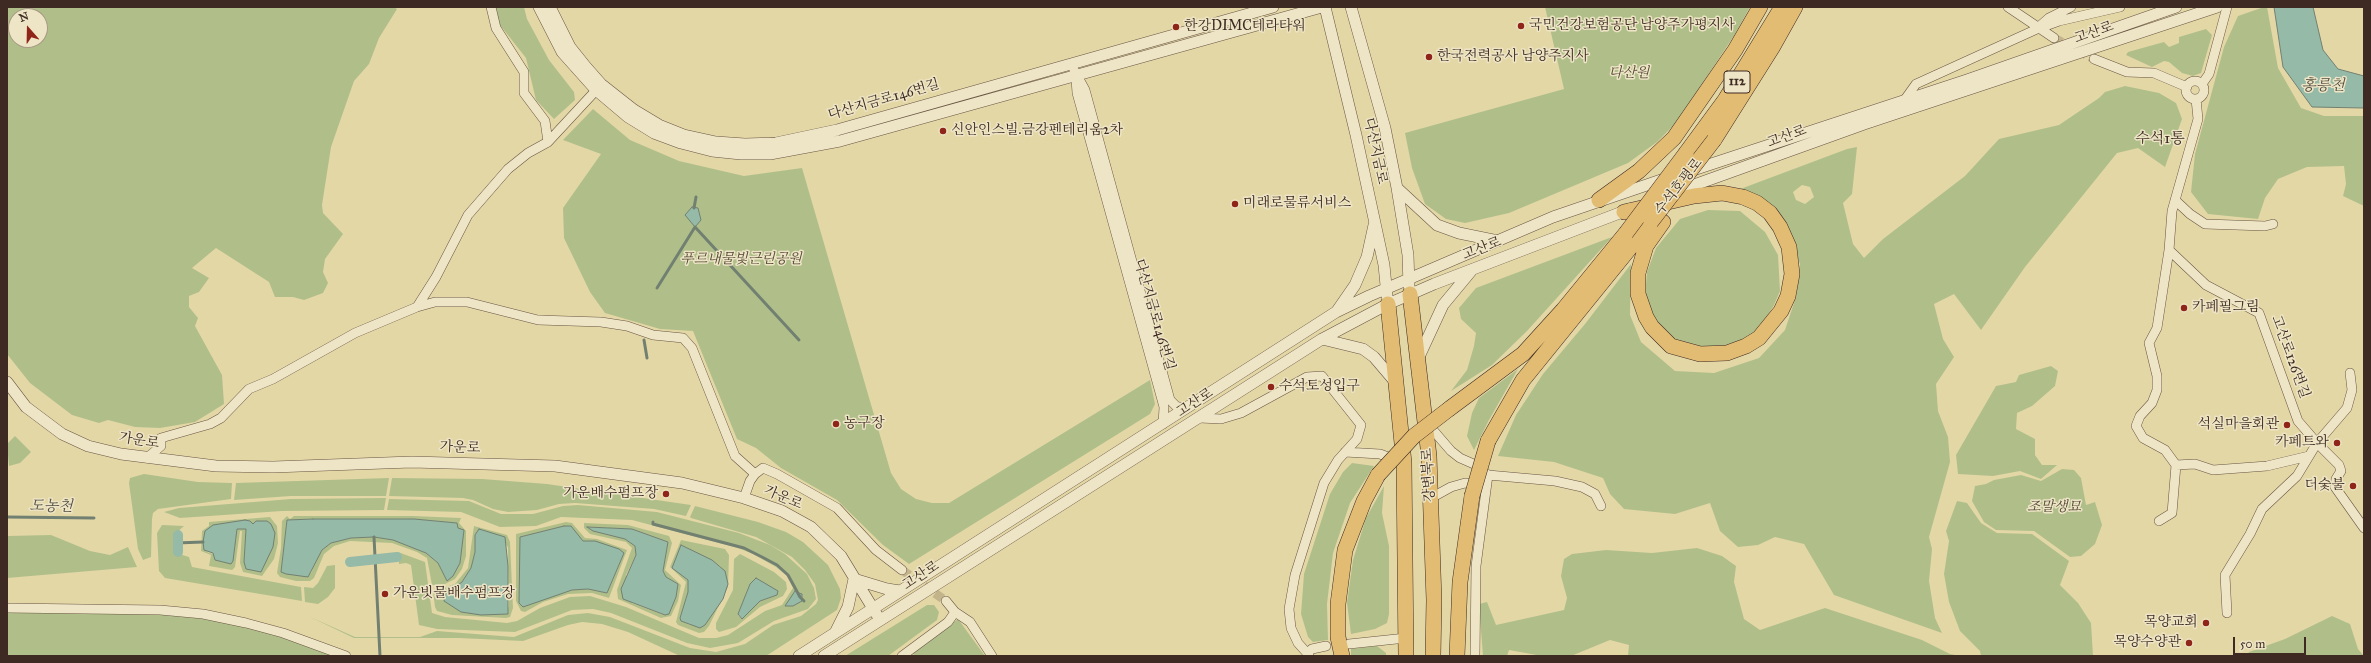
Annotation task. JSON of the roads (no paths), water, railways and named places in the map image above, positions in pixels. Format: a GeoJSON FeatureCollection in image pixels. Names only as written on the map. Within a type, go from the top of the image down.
{"type":"FeatureCollection","features":[{"type":"Feature","properties":{"kind":"highway"},"geometry":{"type":"LineString","coordinates":[[1599,200],[1639,171],[1674,138],[1735,50],[1760,7]]}},
{"type":"Feature","properties":{"kind":"highway","name":"수석호평로"},"geometry":{"type":"LineString","coordinates":[[1345,650],[1338,637],[1338,604],[1345,550],[1364,501],[1378,475],[1414,436],[1523,354],[1626,233],[1686,153],[1725,100],[1782,7]]}},
{"type":"Feature","properties":{"kind":"highway","name":"수석호평로"},"geometry":{"type":"LineString","coordinates":[[1457,656],[1460,582],[1472,496],[1488,441],[1523,380],[1544,353],[1657,222],[1714,140],[1796,7]]}},
{"type":"Feature","properties":{"kind":"highway"},"geometry":{"type":"LineString","coordinates":[[1624,212],[1694,196],[1722,193],[1742,197],[1757,203],[1770,213],[1780,227],[1789,247],[1792,274],[1788,296],[1781,311],[1759,338],[1746,346],[1728,353],[1700,354],[1671,346],[1652,327],[1646,317],[1638,294],[1638,273],[1646,246],[1657,222]]}},
{"type":"Feature","properties":{"kind":"highway","name":"강변북로"},"geometry":{"type":"LineString","coordinates":[[1410,294],[1426,422],[1434,600],[1433,656]]}},
{"type":"Feature","properties":{"kind":"highway","name":"강변북로"},"geometry":{"type":"LineString","coordinates":[[1388,304],[1404,463],[1406,656]]}},
{"type":"Feature","properties":{"kind":"street"},"geometry":{"type":"LineString","coordinates":[[491,7],[496,28],[524,72],[524,93],[545,121],[548,142]]}},
{"type":"Feature","properties":{"kind":"street","name":"다산지금로146번길"},"geometry":{"type":"LineString","coordinates":[[539,7],[562,52],[628,117],[654,133],[681,143],[712,151],[770,154],[840,141],[1322,7]]}},
{"type":"Feature","properties":{"kind":"street","name":"다산지금로146번길"},"geometry":{"type":"LineString","coordinates":[[550,7],[570,47],[599,87],[634,110],[659,125],[684,135],[716,142],[776,143],[858,124],[1273,7]]}},
{"type":"Feature","properties":{"kind":"street","name":"다산지금로"},"geometry":{"type":"LineString","coordinates":[[1325,7],[1356,134],[1387,288],[1388,304]]}},
{"type":"Feature","properties":{"kind":"street","name":"다산지금로"},"geometry":{"type":"LineString","coordinates":[[1352,7],[1384,128],[1397,188],[1408,254],[1410,294]]}},
{"type":"Feature","properties":{"kind":"street"},"geometry":{"type":"LineString","coordinates":[[2008,7],[2037,28],[2054,38]]}},
{"type":"Feature","properties":{"kind":"street"},"geometry":{"type":"LineString","coordinates":[[2037,28],[2049,18],[2071,7]]}},
{"type":"Feature","properties":{"kind":"street"},"geometry":{"type":"LineString","coordinates":[[1906,98],[1916,84],[2037,28],[2120,7]]}},
{"type":"Feature","properties":{"kind":"street","name":"고산로"},"geometry":{"type":"LineString","coordinates":[[799,656],[1336,312],[1387,288],[1599,200],[1906,98],[1967,80],[2176,7]]}},
{"type":"Feature","properties":{"kind":"street","name":"고산로"},"geometry":{"type":"LineString","coordinates":[[824,656],[1322,339],[1388,304],[1475,268],[1715,177],[1864,124],[2217,7]]}},
{"type":"Feature","properties":{"kind":"street"},"geometry":{"type":"LineString","coordinates":[[2196,99],[2203,94],[2202,84],[2209,74],[2227,7]]}},
{"type":"Feature","properties":{"kind":"street"},"geometry":{"type":"LineString","coordinates":[[2094,59],[2127,72],[2154,73],[2187,87]]}},
{"type":"Feature","properties":{"kind":"street"},"geometry":{"type":"LineString","coordinates":[[1071,63],[1076,75]]}},
{"type":"Feature","properties":{"kind":"street","name":"다산지금로146번길"},"geometry":{"type":"LineString","coordinates":[[1076,75],[1084,90],[1170,400],[1176,406],[1185,409]]}},
{"type":"Feature","properties":{"kind":"street","name":"다산지금로146번길"},"geometry":{"type":"LineString","coordinates":[[1076,75],[1077,93],[1164,407],[1163,424]]}},
{"type":"Feature","properties":{"kind":"street"},"geometry":{"type":"LineString","coordinates":[[2187,87],[2193,81],[2202,84]]}},
{"type":"Feature","properties":{"kind":"street"},"geometry":{"type":"LineString","coordinates":[[417,307],[436,277],[468,215],[508,170],[528,152],[548,142],[599,87]]}},
{"type":"Feature","properties":{"kind":"street"},"geometry":{"type":"LineString","coordinates":[[2187,87],[2188,96],[2196,99]]}},
{"type":"Feature","properties":{"kind":"street"},"geometry":{"type":"LineString","coordinates":[[2159,521],[2172,513],[2176,465],[2166,450],[2143,438],[2136,426],[2140,416],[2152,403],[2157,390],[2157,376],[2149,343],[2157,328],[2169,250],[2172,211],[2198,119],[2196,99]]}},
{"type":"Feature","properties":{"kind":"street"},"geometry":{"type":"LineString","coordinates":[[1397,188],[1437,225],[1459,233],[1498,241]]}},
{"type":"Feature","properties":{"kind":"street"},"geometry":{"type":"LineString","coordinates":[[2175,200],[2190,214],[2205,224],[2265,226],[2273,224]]}},
{"type":"Feature","properties":{"kind":"street"},"geometry":{"type":"LineString","coordinates":[[1336,312],[1355,285],[1367,257],[1374,221]]}},
{"type":"Feature","properties":{"kind":"street","name":"고산로126번길"},"geometry":{"type":"LineString","coordinates":[[2169,250],[2206,285],[2260,313],[2298,421],[2317,443],[2340,465],[2341,471],[2336,479],[2335,487],[2364,528]]}},
{"type":"Feature","properties":{"kind":"street"},"geometry":{"type":"LineString","coordinates":[[1418,359],[1443,305],[1475,268]]}},
{"type":"Feature","properties":{"kind":"street"},"geometry":{"type":"LineString","coordinates":[[147,458],[161,446],[161,438],[210,424],[221,418],[249,389],[273,379],[355,333],[417,307],[435,302],[467,302],[538,320],[601,322],[627,326],[653,336],[683,338],[692,348],[735,456],[755,474]]}},
{"type":"Feature","properties":{"kind":"street"},"geometry":{"type":"LineString","coordinates":[[1322,339],[1363,349],[1374,357],[1397,384]]}},
{"type":"Feature","properties":{"kind":"street"},"geometry":{"type":"LineString","coordinates":[[2226,613],[2225,575],[2250,534],[2262,509],[2297,476],[2317,443],[2347,408],[2352,390],[2350,373]]}},
{"type":"Feature","properties":{"kind":"street"},"geometry":{"type":"LineString","coordinates":[[1200,418],[1220,419],[1241,413],[1307,377],[1322,376],[1361,425],[1357,439],[1345,452],[1324,483],[1295,575],[1289,609],[1291,628],[1298,643],[1308,655],[1312,649],[1326,646]]}},
{"type":"Feature","properties":{"kind":"street","name":"가운로"},"geometry":{"type":"LineString","coordinates":[[7,382],[26,407],[62,434],[88,446],[147,458],[216,466],[273,467],[412,462],[555,466],[682,483],[744,498],[782,511],[811,527],[841,556],[872,609],[881,621]]}},
{"type":"Feature","properties":{"kind":"street"},"geometry":{"type":"LineString","coordinates":[[1426,422],[1451,451],[1488,479]]}},
{"type":"Feature","properties":{"kind":"street"},"geometry":{"type":"LineString","coordinates":[[1345,452],[1380,454],[1404,463]]}},
{"type":"Feature","properties":{"kind":"street"},"geometry":{"type":"LineString","coordinates":[[2176,465],[2195,464],[2213,470],[2267,466],[2309,456]]}},
{"type":"Feature","properties":{"kind":"street"},"geometry":{"type":"LineString","coordinates":[[744,498],[750,481],[755,474],[763,468],[777,474],[837,508],[876,550],[902,570]]}},
{"type":"Feature","properties":{"kind":"street"},"geometry":{"type":"LineString","coordinates":[[1475,656],[1476,566],[1488,479]]}},
{"type":"Feature","properties":{"kind":"street"},"geometry":{"type":"LineString","coordinates":[[1430,498],[1458,485],[1488,479],[1555,481],[1582,487],[1595,494],[1601,506]]}},
{"type":"Feature","properties":{"kind":"street"},"geometry":{"type":"LineString","coordinates":[[835,633],[848,607],[854,579],[887,589],[900,591]]}},
{"type":"Feature","properties":{"kind":"street"},"geometry":{"type":"LineString","coordinates":[[946,601],[955,612],[970,622],[992,656]]}},
{"type":"Feature","properties":{"kind":"street"},"geometry":{"type":"LineString","coordinates":[[7,608],[160,610],[203,614],[283,633],[346,656]]}},
{"type":"Feature","properties":{"kind":"street"},"geometry":{"type":"LineString","coordinates":[[902,656],[948,622],[955,612]]}},
{"type":"Feature","properties":{"kind":"street"},"geometry":{"type":"LineString","coordinates":[[1345,650],[1406,638]]}},
{"type":"Feature","properties":{"kind":"water","name":"홍릉천"},"geometry":{"type":"Polygon","coordinates":[[[2274,7],[2313,7],[2323,50],[2338,69],[2364,76],[2364,108],[2312,107],[2283,67],[2274,7]]]}},
{"type":"Feature","properties":{"kind":"water"},"geometry":{"type":"Polygon","coordinates":[[[692,207],[698,208],[701,220],[695,227],[685,215],[692,207]]]}},
{"type":"Feature","properties":{"kind":"water"},"geometry":{"type":"Polygon","coordinates":[[[414,519],[457,523],[458,528],[464,530],[460,563],[453,576],[447,581],[438,563],[426,553],[393,540],[374,537],[351,538],[331,543],[322,550],[308,577],[281,572],[287,520],[414,519]]]}},
{"type":"Feature","properties":{"kind":"water"},"geometry":{"type":"Polygon","coordinates":[[[245,520],[250,521],[253,524],[256,521],[267,521],[271,524],[275,533],[273,547],[261,572],[246,569],[244,562],[246,529],[237,529],[233,561],[231,564],[215,560],[213,553],[204,550],[203,542],[205,531],[213,525],[245,520]]]}},
{"type":"Feature","properties":{"kind":"water"},"geometry":{"type":"Polygon","coordinates":[[[564,526],[571,526],[583,541],[595,541],[619,549],[624,553],[607,593],[588,589],[572,590],[523,607],[519,603],[520,537],[564,526]]]}},
{"type":"Feature","properties":{"kind":"water"},"geometry":{"type":"Polygon","coordinates":[[[587,527],[632,529],[668,542],[663,571],[666,577],[678,584],[676,597],[669,614],[665,615],[623,599],[621,589],[636,555],[635,546],[625,539],[593,531],[587,527]]]}},
{"type":"Feature","properties":{"kind":"water"},"geometry":{"type":"Polygon","coordinates":[[[479,529],[505,537],[508,566],[508,614],[481,615],[461,612],[444,601],[445,594],[462,582],[471,568],[475,552],[475,535],[479,529]]]}},
{"type":"Feature","properties":{"kind":"water"},"geometry":{"type":"Polygon","coordinates":[[[681,545],[712,560],[725,571],[728,584],[723,599],[705,625],[700,628],[681,621],[680,618],[688,592],[688,580],[672,568],[681,545]]]}},
{"type":"Feature","properties":{"kind":"water"},"geometry":{"type":"Polygon","coordinates":[[[756,578],[778,591],[777,595],[760,601],[742,619],[738,614],[750,584],[756,578]]]}},
{"type":"Feature","properties":{"kind":"water"},"geometry":{"type":"Polygon","coordinates":[[[795,591],[802,594],[802,601],[793,606],[785,606],[795,591]]]}},
{"type":"Feature","properties":{"kind":"waterway"},"geometry":{"type":"LineString","coordinates":[[694,208],[696,197]]}},
{"type":"Feature","properties":{"kind":"waterway"},"geometry":{"type":"LineString","coordinates":[[657,288],[695,227],[799,340]]}},
{"type":"Feature","properties":{"kind":"waterway"},"geometry":{"type":"LineString","coordinates":[[644,340],[647,358]]}},
{"type":"Feature","properties":{"kind":"waterway","name":"도농천"},"geometry":{"type":"LineString","coordinates":[[7,517],[94,518]]}},
{"type":"Feature","properties":{"kind":"waterway"},"geometry":{"type":"LineString","coordinates":[[653,522],[653,524],[744,548],[762,557],[777,565],[788,575],[800,597],[804,601]]}},
{"type":"Feature","properties":{"kind":"waterway","name":"도농천"},"geometry":{"type":"LineString","coordinates":[[178,535],[178,552]]}},
{"type":"Feature","properties":{"kind":"waterway"},"geometry":{"type":"LineString","coordinates":[[374,537],[380,656]]}},
{"type":"Feature","properties":{"kind":"waterway","name":"도농천"},"geometry":{"type":"LineString","coordinates":[[176,543],[203,542]]}},
{"type":"Feature","properties":{"kind":"waterway"},"geometry":{"type":"LineString","coordinates":[[350,562],[397,557]]}},
{"type":"Feature","properties":{"kind":"tunnel"},"geometry":{"type":"LineString","coordinates":[[2054,38],[2094,59]]}},
{"type":"Feature","properties":{"kind":"tunnel"},"geometry":{"type":"LineString","coordinates":[[902,570],[946,601]]}},
{"type":"Feature","properties":{"kind":"place","name":"국민건강보험공단 남양주가평지사"},"geometry":{"type":"Point","coordinates":[1521,26]}},
{"type":"Feature","properties":{"kind":"place","name":"한강DIMC테라타워"},"geometry":{"type":"Point","coordinates":[1176,27]}},
{"type":"Feature","properties":{"kind":"place","name":"한국전력공사 남양주지사"},"geometry":{"type":"Point","coordinates":[1429,57]}},
{"type":"Feature","properties":{"kind":"place","name":"신안인스빌.금강펜테리움2차"},"geometry":{"type":"Point","coordinates":[943,131]}},
{"type":"Feature","properties":{"kind":"place","name":"미래로물류서비스"},"geometry":{"type":"Point","coordinates":[1235,204]}},
{"type":"Feature","properties":{"kind":"place","name":"카페필그림"},"geometry":{"type":"Point","coordinates":[2184,308]}},
{"type":"Feature","properties":{"kind":"place","name":"수석토성입구"},"geometry":{"type":"Point","coordinates":[1271,387]}},
{"type":"Feature","properties":{"kind":"place","name":"농구장"},"geometry":{"type":"Point","coordinates":[836,424]}},
{"type":"Feature","properties":{"kind":"place","name":"석실마을회관"},"geometry":{"type":"Point","coordinates":[2287,425]}},
{"type":"Feature","properties":{"kind":"place","name":"카페트와"},"geometry":{"type":"Point","coordinates":[2337,443]}},
{"type":"Feature","properties":{"kind":"place","name":"더숯불"},"geometry":{"type":"Point","coordinates":[2353,486]}},
{"type":"Feature","properties":{"kind":"place","name":"가운배수펌프장"},"geometry":{"type":"Point","coordinates":[666,494]}},
{"type":"Feature","properties":{"kind":"place","name":"가운빗물배수펌프장"},"geometry":{"type":"Point","coordinates":[385,594]}},
{"type":"Feature","properties":{"kind":"place","name":"목양교회"},"geometry":{"type":"Point","coordinates":[2206,623]}},
{"type":"Feature","properties":{"kind":"place","name":"목양수양관"},"geometry":{"type":"Point","coordinates":[2189,643]}},
{"type":"Feature","properties":{"kind":"district","name":"수석1통"},"geometry":{"type":"Point","coordinates":[2160,139]}},
{"type":"Feature","properties":{"kind":"park label","name":"다산원"},"geometry":{"type":"Point","coordinates":[1629,74]}},
{"type":"Feature","properties":{"kind":"park label","name":"푸르내물빛근린공원"},"geometry":{"type":"Point","coordinates":[741,260]}},
{"type":"Feature","properties":{"kind":"park label","name":"조말생묘"},"geometry":{"type":"Point","coordinates":[2054,508]}}]}
